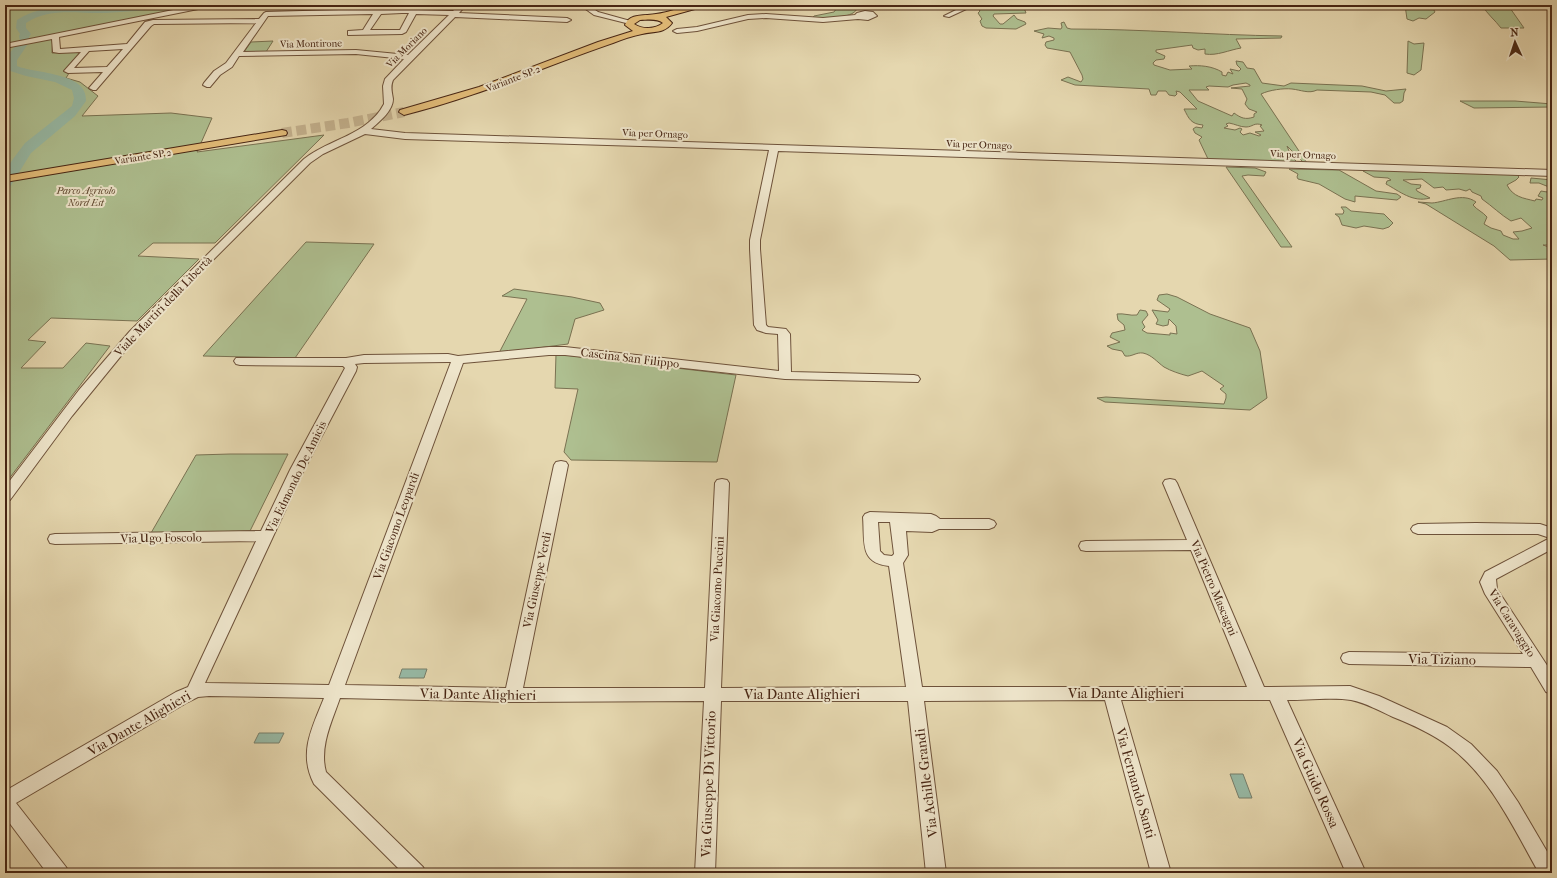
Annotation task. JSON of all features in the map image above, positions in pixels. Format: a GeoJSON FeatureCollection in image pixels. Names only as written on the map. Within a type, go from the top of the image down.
{"type":"FeatureCollection","features":[{"type":"Feature","properties":{"kind":"main road","name":"Variante SP 2"},"geometry":{"type":"LineString","coordinates":[[620,36],[633,22],[695,6]]}},
{"type":"Feature","properties":{"kind":"main road","name":"Variante SP 2"},"geometry":{"type":"LineString","coordinates":[[404,112],[449,101],[484,89],[620,36],[666,26],[667,22],[695,6]]}},
{"type":"Feature","properties":{"kind":"main road","name":"Variante SP 2"},"geometry":{"type":"LineString","coordinates":[[656,17],[667,22]]}},
{"type":"Feature","properties":{"kind":"main road","name":"Variante SP 2"},"geometry":{"type":"LineString","coordinates":[[633,22],[646,30]]}},
{"type":"Feature","properties":{"kind":"main road","name":"Variante SP 2"},"geometry":{"type":"LineString","coordinates":[[5,179],[282,133]]}},
{"type":"Feature","properties":{"kind":"street"},"geometry":{"type":"LineString","coordinates":[[8,46],[208,5]]}},
{"type":"Feature","properties":{"kind":"street"},"geometry":{"type":"LineString","coordinates":[[207,85],[219,71],[229,66],[273,5]]}},
{"type":"Feature","properties":{"kind":"street"},"geometry":{"type":"LineString","coordinates":[[366,32],[383,5]]}},
{"type":"Feature","properties":{"kind":"street","name":"Via Moriano"},"geometry":{"type":"LineString","coordinates":[[349,139],[364,131],[386,108],[389,99],[386,89],[387,83],[463,5]]}},
{"type":"Feature","properties":{"kind":"street"},"geometry":{"type":"LineString","coordinates":[[947,16],[972,5]]}},
{"type":"Feature","properties":{"kind":"street"},"geometry":{"type":"LineString","coordinates":[[585,6],[596,14],[633,22]]}},
{"type":"Feature","properties":{"kind":"street"},"geometry":{"type":"LineString","coordinates":[[266,14],[413,12],[567,20]]}},
{"type":"Feature","properties":{"kind":"street"},"geometry":{"type":"LineString","coordinates":[[351,33],[402,32],[413,12]]}},
{"type":"Feature","properties":{"kind":"street"},"geometry":{"type":"LineString","coordinates":[[657,29],[697,29],[742,18],[766,16],[822,20],[858,17]]}},
{"type":"Feature","properties":{"kind":"street"},"geometry":{"type":"LineString","coordinates":[[92,88],[150,23],[262,21]]}},
{"type":"Feature","properties":{"kind":"street"},"geometry":{"type":"LineString","coordinates":[[667,22],[677,30]]}},
{"type":"Feature","properties":{"kind":"street"},"geometry":{"type":"LineString","coordinates":[[56,36],[56,50],[128,46]]}},
{"type":"Feature","properties":{"kind":"street"},"geometry":{"type":"LineString","coordinates":[[88,48],[68,71],[108,69]]}},
{"type":"Feature","properties":{"kind":"street","name":"Via Montirone"},"geometry":{"type":"LineString","coordinates":[[237,54],[349,52],[413,55]]}},
{"type":"Feature","properties":{"kind":"street","name":"Via per Ornago"},"geometry":{"type":"LineString","coordinates":[[364,131],[405,136]]}},
{"type":"Feature","properties":{"kind":"street","name":"Via per Ornago"},"geometry":{"type":"LineString","coordinates":[[349,139],[405,136],[1552,173]]}},
{"type":"Feature","properties":{"kind":"street","name":"Viale Martiri della Libertà"},"geometry":{"type":"LineString","coordinates":[[5,497],[112,358],[134,333],[304,163],[322,151],[349,139]]}},
{"type":"Feature","properties":{"kind":"street"},"geometry":{"type":"LineString","coordinates":[[774,148],[756,232],[755,249],[760,325],[761,328],[766,330],[782,331],[784,334],[785,375]]}},
{"type":"Feature","properties":{"kind":"street","name":"Cascina San Filippo"},"geometry":{"type":"LineString","coordinates":[[346,362],[364,359],[448,358],[458,360],[549,351],[565,351],[785,375],[914,379]]}},
{"type":"Feature","properties":{"kind":"street","name":"Via Giacomo Leopardi"},"geometry":{"type":"LineString","coordinates":[[416,873],[320,779],[315,767],[318,738],[334,692],[458,360]]}},
{"type":"Feature","properties":{"kind":"street"},"geometry":{"type":"LineString","coordinates":[[240,361],[346,362]]}},
{"type":"Feature","properties":{"kind":"street","name":"Via Edmondo De Amicis"},"geometry":{"type":"LineString","coordinates":[[196,691],[196,685],[297,470],[350,371],[349,364],[346,362]]}},
{"type":"Feature","properties":{"kind":"street","name":"Via Giuseppe Verdi"},"geometry":{"type":"LineString","coordinates":[[513,695],[561,465]]}},
{"type":"Feature","properties":{"kind":"street","name":"Via Giacomo Puccini"},"geometry":{"type":"LineString","coordinates":[[712,694],[722,483]]}},
{"type":"Feature","properties":{"kind":"street","name":"Via Pietro Mascagni"},"geometry":{"type":"LineString","coordinates":[[1170,484],[1196,545],[1267,692]]}},
{"type":"Feature","properties":{"kind":"street"},"geometry":{"type":"LineString","coordinates":[[896,562],[880,560],[873,553],[870,517],[932,527],[936,524],[989,524]]}},
{"type":"Feature","properties":{"kind":"street","name":"Via Achille Grandi"},"geometry":{"type":"LineString","coordinates":[[897,522],[901,555],[896,562],[915,694],[936,873]]}},
{"type":"Feature","properties":{"kind":"street"},"geometry":{"type":"LineString","coordinates":[[1418,529],[1540,529],[1552,534]]}},
{"type":"Feature","properties":{"kind":"street","name":"Via Ugo Foscolo"},"geometry":{"type":"LineString","coordinates":[[55,540],[266,536]]}},
{"type":"Feature","properties":{"kind":"street","name":"Via Caravaggio"},"geometry":{"type":"LineString","coordinates":[[1552,543],[1490,576],[1488,582],[1490,590],[1552,687]]}},
{"type":"Feature","properties":{"kind":"street"},"geometry":{"type":"LineString","coordinates":[[1086,546],[1196,545]]}},
{"type":"Feature","properties":{"kind":"street","name":"Via Tiziano"},"geometry":{"type":"LineString","coordinates":[[1349,658],[1535,661]]}},
{"type":"Feature","properties":{"kind":"street","name":"Via Dante Alighieri"},"geometry":{"type":"LineString","coordinates":[[5,802],[182,697],[196,691],[209,689],[513,695],[1350,693],[1429,725],[1450,737],[1465,749],[1500,790],[1548,873]]}},
{"type":"Feature","properties":{"kind":"street","name":"Via Guido Rossa"},"geometry":{"type":"LineString","coordinates":[[1267,692],[1356,873]]}},
{"type":"Feature","properties":{"kind":"street","name":"Via Fernando Santi"},"geometry":{"type":"LineString","coordinates":[[1110,693],[1161,873]]}},
{"type":"Feature","properties":{"kind":"street","name":"Via Giuseppe Di Vittorio"},"geometry":{"type":"LineString","coordinates":[[705,873],[712,694]]}},
{"type":"Feature","properties":{"kind":"street"},"geometry":{"type":"LineString","coordinates":[[5,802],[59,873]]}},
{"type":"Feature","properties":{"kind":"green space","name":"Parco Agricolo Nord Est"},"geometry":{"type":"Polygon","coordinates":[[[22,5],[204,5],[53,36],[52,53],[83,51],[66,78],[80,82],[98,96],[82,116],[171,113],[212,118],[197,152],[324,135],[215,243],[153,243],[138,256],[199,259],[137,321],[51,318],[28,340],[46,342],[21,368],[63,368],[86,343],[110,346],[5,484],[5,8],[22,5]]]}},
{"type":"Feature","properties":{"kind":"green space"},"geometry":{"type":"Polygon","coordinates":[[[839,5],[856,5],[857,9],[849,15],[843,17],[812,18],[814,16],[834,12],[839,5]]]}},
{"type":"Feature","properties":{"kind":"green space"},"geometry":{"type":"Polygon","coordinates":[[[1018,5],[1024,8],[1026,13],[994,14],[993,16],[1000,24],[1003,24],[1014,15],[1017,19],[1025,22],[1026,24],[1016,29],[986,28],[982,26],[980,21],[982,19],[978,13],[980,11],[977,6],[1018,5]]]}},
{"type":"Feature","properties":{"kind":"green space"},"geometry":{"type":"Polygon","coordinates":[[[1405,5],[1431,5],[1435,12],[1426,19],[1419,18],[1413,21],[1407,19],[1405,5]]]}},
{"type":"Feature","properties":{"kind":"green space"},"geometry":{"type":"Polygon","coordinates":[[[1482,5],[1505,5],[1510,8],[1524,28],[1501,28],[1482,5]]]}},
{"type":"Feature","properties":{"kind":"green space"},"geometry":{"type":"Polygon","coordinates":[[[1064,22],[1067,28],[1071,29],[1282,36],[1281,38],[1236,39],[1241,48],[1214,54],[1205,54],[1205,49],[1198,50],[1193,48],[1192,45],[1156,50],[1156,52],[1165,56],[1164,59],[1156,60],[1153,63],[1154,65],[1170,70],[1192,69],[1189,66],[1206,66],[1222,72],[1222,75],[1226,76],[1228,72],[1233,74],[1230,69],[1239,71],[1241,69],[1237,65],[1236,61],[1243,62],[1247,68],[1254,69],[1262,83],[1284,86],[1291,83],[1362,86],[1386,91],[1406,89],[1403,101],[1400,103],[1394,103],[1385,95],[1371,92],[1317,90],[1308,92],[1289,89],[1276,90],[1261,94],[1307,163],[1303,162],[1287,146],[1291,156],[1296,161],[1294,163],[1208,159],[1199,140],[1202,137],[1195,133],[1193,129],[1196,127],[1202,128],[1203,125],[1193,122],[1187,116],[1184,109],[1197,109],[1180,92],[1176,91],[1177,94],[1175,96],[1169,95],[1166,91],[1158,91],[1156,95],[1151,95],[1149,89],[1075,85],[1061,80],[1068,77],[1081,82],[1083,79],[1070,52],[1047,48],[1045,45],[1046,42],[1054,40],[1054,38],[1049,36],[1042,38],[1044,34],[1034,31],[1048,28],[1061,29],[1061,23],[1064,22]],[[1246,83],[1228,87],[1206,87],[1209,90],[1189,90],[1198,101],[1232,116],[1234,113],[1241,117],[1248,118],[1254,117],[1254,114],[1257,112],[1249,109],[1245,104],[1247,99],[1242,89],[1231,88],[1250,86],[1246,83]],[[1229,123],[1226,124],[1228,126],[1224,128],[1235,130],[1240,128],[1242,129],[1240,132],[1243,135],[1250,133],[1259,136],[1261,135],[1255,132],[1264,131],[1260,126],[1262,125],[1259,124],[1242,127],[1229,123]]]}},
{"type":"Feature","properties":{"kind":"green space"},"geometry":{"type":"Polygon","coordinates":[[[273,41],[266,52],[244,52],[251,42],[273,41]]]}},
{"type":"Feature","properties":{"kind":"green space"},"geometry":{"type":"Polygon","coordinates":[[[1408,41],[1414,44],[1424,43],[1421,70],[1414,75],[1407,73],[1408,41]]]}},
{"type":"Feature","properties":{"kind":"green space"},"geometry":{"type":"Polygon","coordinates":[[[1460,101],[1515,101],[1552,104],[1552,107],[1474,108],[1460,101]]]}},
{"type":"Feature","properties":{"kind":"green space"},"geometry":{"type":"Polygon","coordinates":[[[1226,167],[1255,168],[1266,172],[1264,176],[1242,176],[1292,247],[1281,247],[1226,167]]]}},
{"type":"Feature","properties":{"kind":"green space"},"geometry":{"type":"Polygon","coordinates":[[[1289,169],[1339,170],[1376,191],[1397,194],[1401,197],[1397,200],[1355,196],[1355,202],[1345,199],[1319,184],[1298,179],[1298,174],[1289,169]]]}},
{"type":"Feature","properties":{"kind":"green space"},"geometry":{"type":"Polygon","coordinates":[[[1375,169],[1515,173],[1519,177],[1507,185],[1509,189],[1515,195],[1535,201],[1536,199],[1542,200],[1543,198],[1538,196],[1541,191],[1547,192],[1549,187],[1539,183],[1530,183],[1531,178],[1552,180],[1552,211],[1550,211],[1548,216],[1552,217],[1552,245],[1543,245],[1552,248],[1552,259],[1510,260],[1494,246],[1426,204],[1418,202],[1432,203],[1454,198],[1471,199],[1476,202],[1473,205],[1487,217],[1484,224],[1501,231],[1503,235],[1513,239],[1519,239],[1513,232],[1532,228],[1521,218],[1511,221],[1482,199],[1481,196],[1472,192],[1470,189],[1466,191],[1459,189],[1446,190],[1443,187],[1434,188],[1422,179],[1403,180],[1411,184],[1421,185],[1420,188],[1416,189],[1417,191],[1430,198],[1412,198],[1386,184],[1387,181],[1391,180],[1388,178],[1374,177],[1363,171],[1375,169]]]}},
{"type":"Feature","properties":{"kind":"green space"},"geometry":{"type":"Polygon","coordinates":[[[1341,207],[1346,207],[1351,211],[1384,214],[1393,223],[1389,227],[1383,229],[1364,226],[1356,228],[1342,225],[1339,217],[1335,214],[1343,214],[1344,211],[1341,207]]]}},
{"type":"Feature","properties":{"kind":"green space"},"geometry":{"type":"Polygon","coordinates":[[[306,242],[374,244],[295,358],[203,356],[306,242]]]}},
{"type":"Feature","properties":{"kind":"green space"},"geometry":{"type":"Polygon","coordinates":[[[514,289],[572,297],[600,303],[604,310],[575,319],[568,344],[499,353],[527,299],[502,296],[514,289]]]}},
{"type":"Feature","properties":{"kind":"green space"},"geometry":{"type":"Polygon","coordinates":[[[1167,294],[1177,297],[1210,314],[1250,328],[1260,351],[1267,398],[1250,410],[1105,402],[1097,398],[1106,397],[1224,404],[1226,394],[1220,389],[1224,386],[1202,371],[1188,376],[1164,367],[1146,354],[1141,353],[1125,356],[1122,351],[1112,349],[1107,346],[1120,342],[1110,337],[1112,333],[1125,330],[1124,325],[1118,320],[1117,314],[1137,315],[1140,310],[1146,311],[1148,315],[1142,322],[1145,327],[1142,330],[1147,333],[1170,335],[1170,333],[1177,334],[1176,326],[1169,319],[1168,325],[1163,326],[1156,324],[1158,320],[1152,310],[1168,312],[1170,309],[1157,300],[1159,295],[1167,294]]]}},
{"type":"Feature","properties":{"kind":"green space"},"geometry":{"type":"Polygon","coordinates":[[[556,354],[736,375],[717,462],[571,460],[564,452],[578,389],[555,388],[556,354]]]}},
{"type":"Feature","properties":{"kind":"green space"},"geometry":{"type":"Polygon","coordinates":[[[288,454],[250,531],[151,533],[196,455],[288,454]]]}},
{"type":"Feature","properties":{"kind":"shaded area"},"geometry":{"type":"Polygon","coordinates":[[[402,669],[427,669],[424,678],[399,678],[402,669]]]}},
{"type":"Feature","properties":{"kind":"shaded area"},"geometry":{"type":"Polygon","coordinates":[[[259,733],[284,733],[279,743],[254,743],[259,733]]]}},
{"type":"Feature","properties":{"kind":"shaded area"},"geometry":{"type":"Polygon","coordinates":[[[1230,774],[1243,774],[1252,798],[1239,798],[1230,774]]]}},
{"type":"Feature","properties":{"kind":"waterway"},"geometry":{"type":"LineString","coordinates":[[5,184],[22,154],[71,114],[79,104],[80,98],[77,88],[66,81],[26,73],[11,68],[11,60],[25,41],[24,36],[26,34],[21,28],[21,22],[30,16],[50,10],[105,10],[167,5]]}},
{"type":"Feature","properties":{"kind":"tunnel"},"geometry":{"type":"LineString","coordinates":[[282,133],[348,123],[404,112]]}}]}
